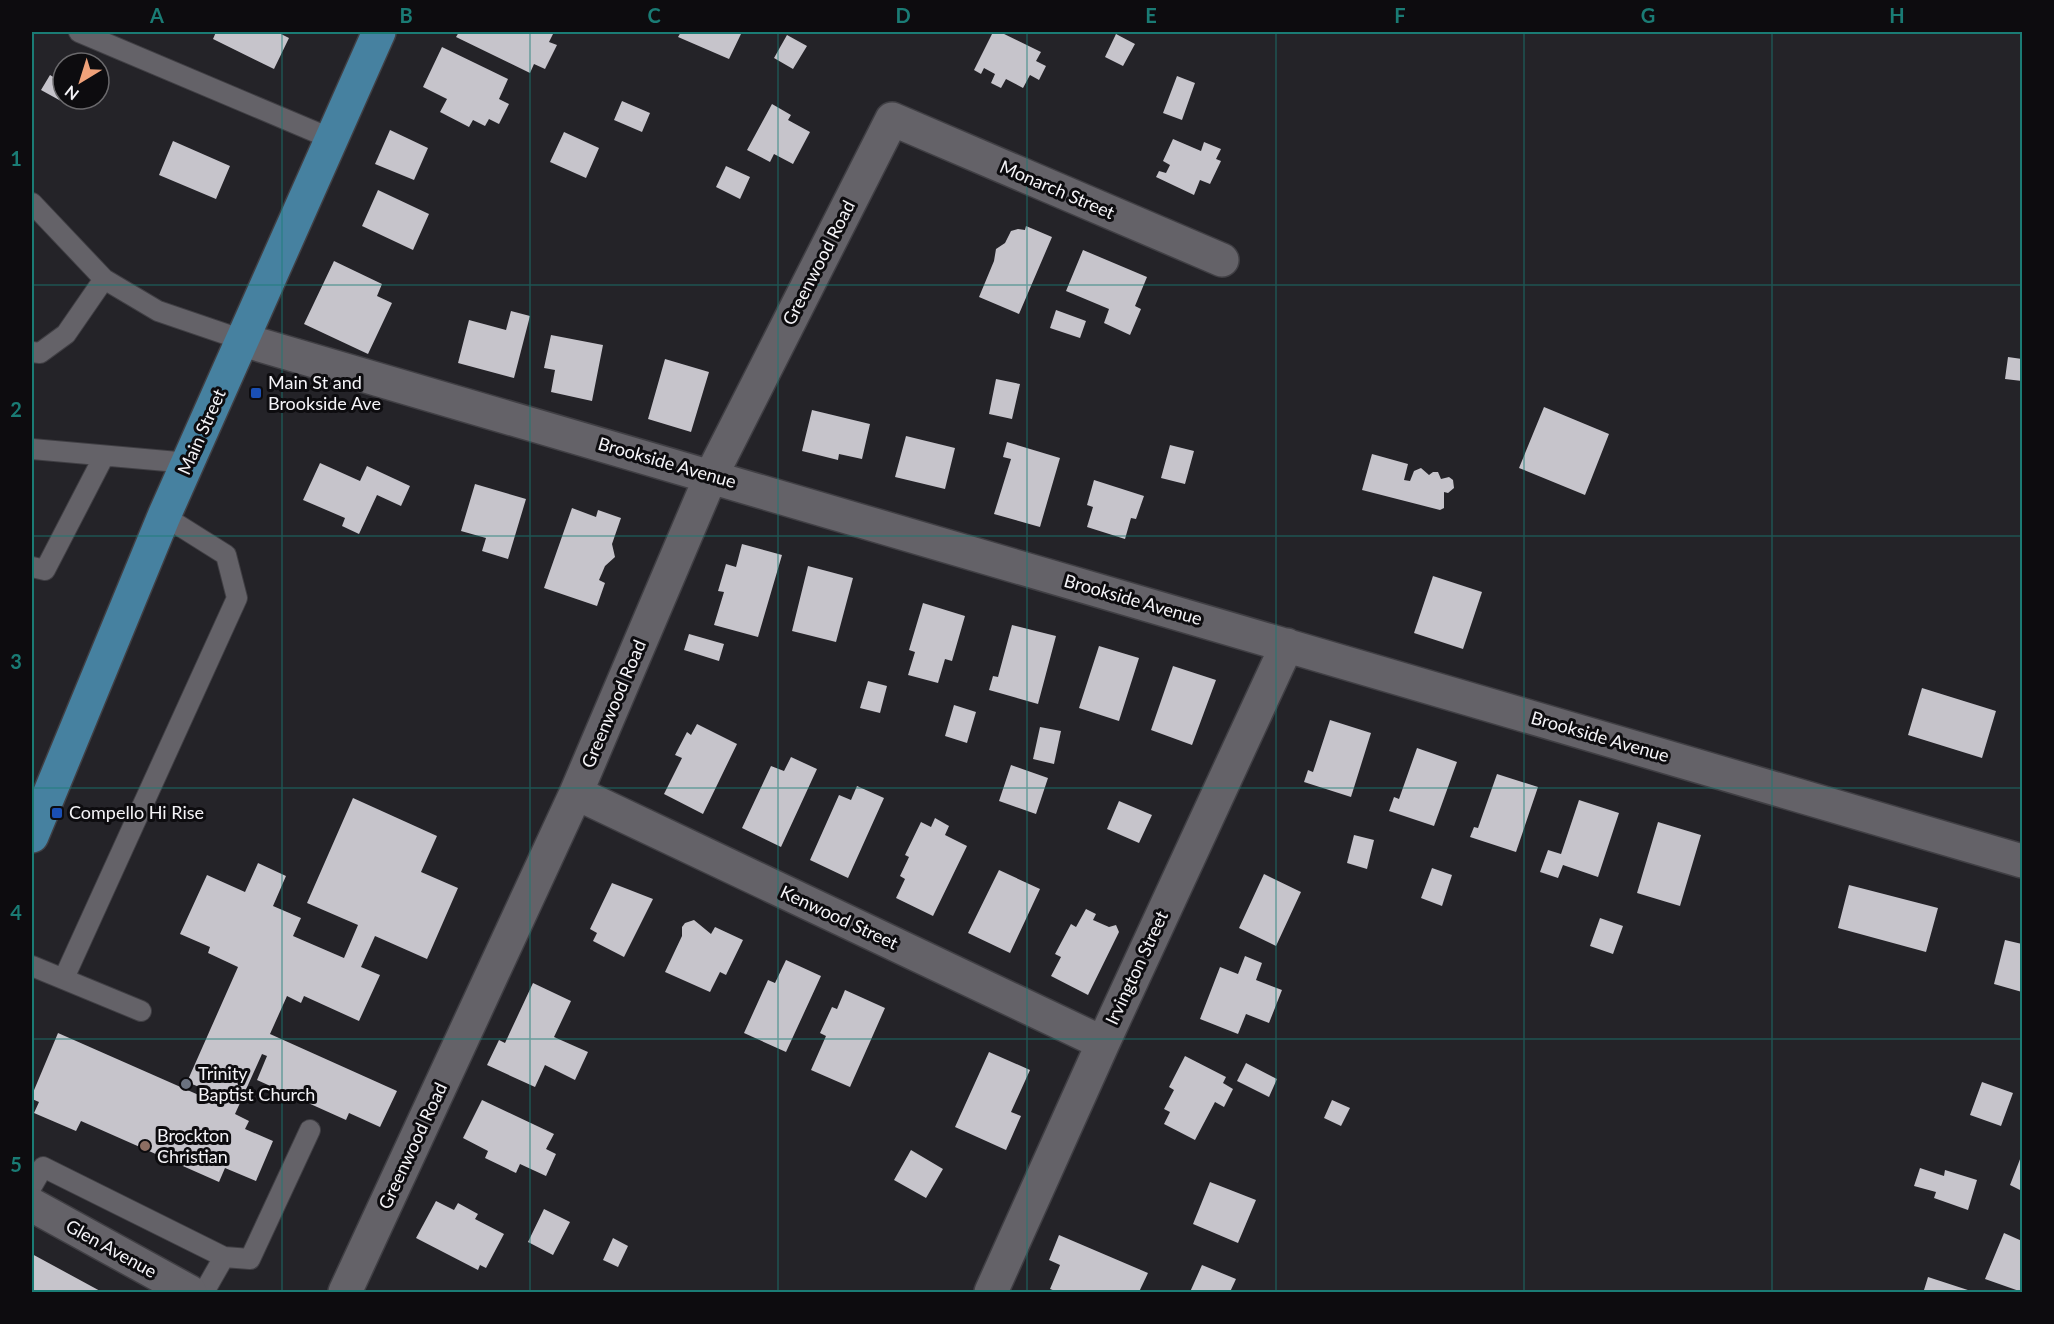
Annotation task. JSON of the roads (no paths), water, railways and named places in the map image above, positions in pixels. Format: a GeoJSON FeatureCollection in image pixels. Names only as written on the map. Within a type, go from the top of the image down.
{"type":"FeatureCollection","features":[{"type":"Feature","properties":{"kind":"main road","name":"Main Street"},"geometry":{"type":"LineString","coordinates":[[32,836],[164,516],[379,32]]}},
{"type":"Feature","properties":{"kind":"street","name":"Monarch Street"},"geometry":{"type":"LineString","coordinates":[[892,119],[1222,260]]}},
{"type":"Feature","properties":{"kind":"street","name":"Greenwood Road"},"geometry":{"type":"LineString","coordinates":[[345,1293],[576,793],[711,476],[892,119]]}},
{"type":"Feature","properties":{"kind":"street","name":"Brookside Avenue"},"geometry":{"type":"LineString","coordinates":[[243,340],[2022,861]]}},
{"type":"Feature","properties":{"kind":"street","name":"Irvington Street"},"geometry":{"type":"LineString","coordinates":[[991,1293],[1102,1043],[1287,645]]}},
{"type":"Feature","properties":{"kind":"street","name":"Kenwood Street"},"geometry":{"type":"LineString","coordinates":[[576,793],[1102,1043]]}},
{"type":"Feature","properties":{"kind":"street","name":"Glen Avenue"},"geometry":{"type":"LineString","coordinates":[[32,1205],[172,1288]]}},
{"type":"Feature","properties":{"kind":"lane"},"geometry":{"type":"LineString","coordinates":[[79,32],[332,139]]}},
{"type":"Feature","properties":{"kind":"lane"},"geometry":{"type":"LineString","coordinates":[[32,203],[104,279],[158,311],[243,340]]}},
{"type":"Feature","properties":{"kind":"lane"},"geometry":{"type":"LineString","coordinates":[[32,352],[39,353],[66,334],[104,279]]}},
{"type":"Feature","properties":{"kind":"lane"},"geometry":{"type":"LineString","coordinates":[[32,449],[189,463]]}},
{"type":"Feature","properties":{"kind":"lane"},"geometry":{"type":"LineString","coordinates":[[32,567],[45,570],[104,456]]}},
{"type":"Feature","properties":{"kind":"lane"},"geometry":{"type":"LineString","coordinates":[[64,978],[237,598],[226,555],[164,516]]}},
{"type":"Feature","properties":{"kind":"lane"},"geometry":{"type":"LineString","coordinates":[[32,966],[141,1011]]}},
{"type":"Feature","properties":{"kind":"lane"},"geometry":{"type":"LineString","coordinates":[[32,1186],[43,1167],[224,1257],[250,1258],[310,1130]]}},
{"type":"Feature","properties":{"kind":"lane"},"geometry":{"type":"LineString","coordinates":[[204,1293],[224,1257]]}},
{"type":"Feature","properties":{"kind":"place","name":"Main St and Brookside Ave"},"geometry":{"type":"Point","coordinates":[256,393]}},
{"type":"Feature","properties":{"kind":"place","name":"Compello Hi Rise"},"geometry":{"type":"Point","coordinates":[57,813]}},
{"type":"Feature","properties":{"kind":"place","name":"Trinity Baptist Church"},"geometry":{"type":"Point","coordinates":[186,1084]}},
{"type":"Feature","properties":{"kind":"place","name":"Brockton Christian"},"geometry":{"type":"Point","coordinates":[145,1146]}}]}
